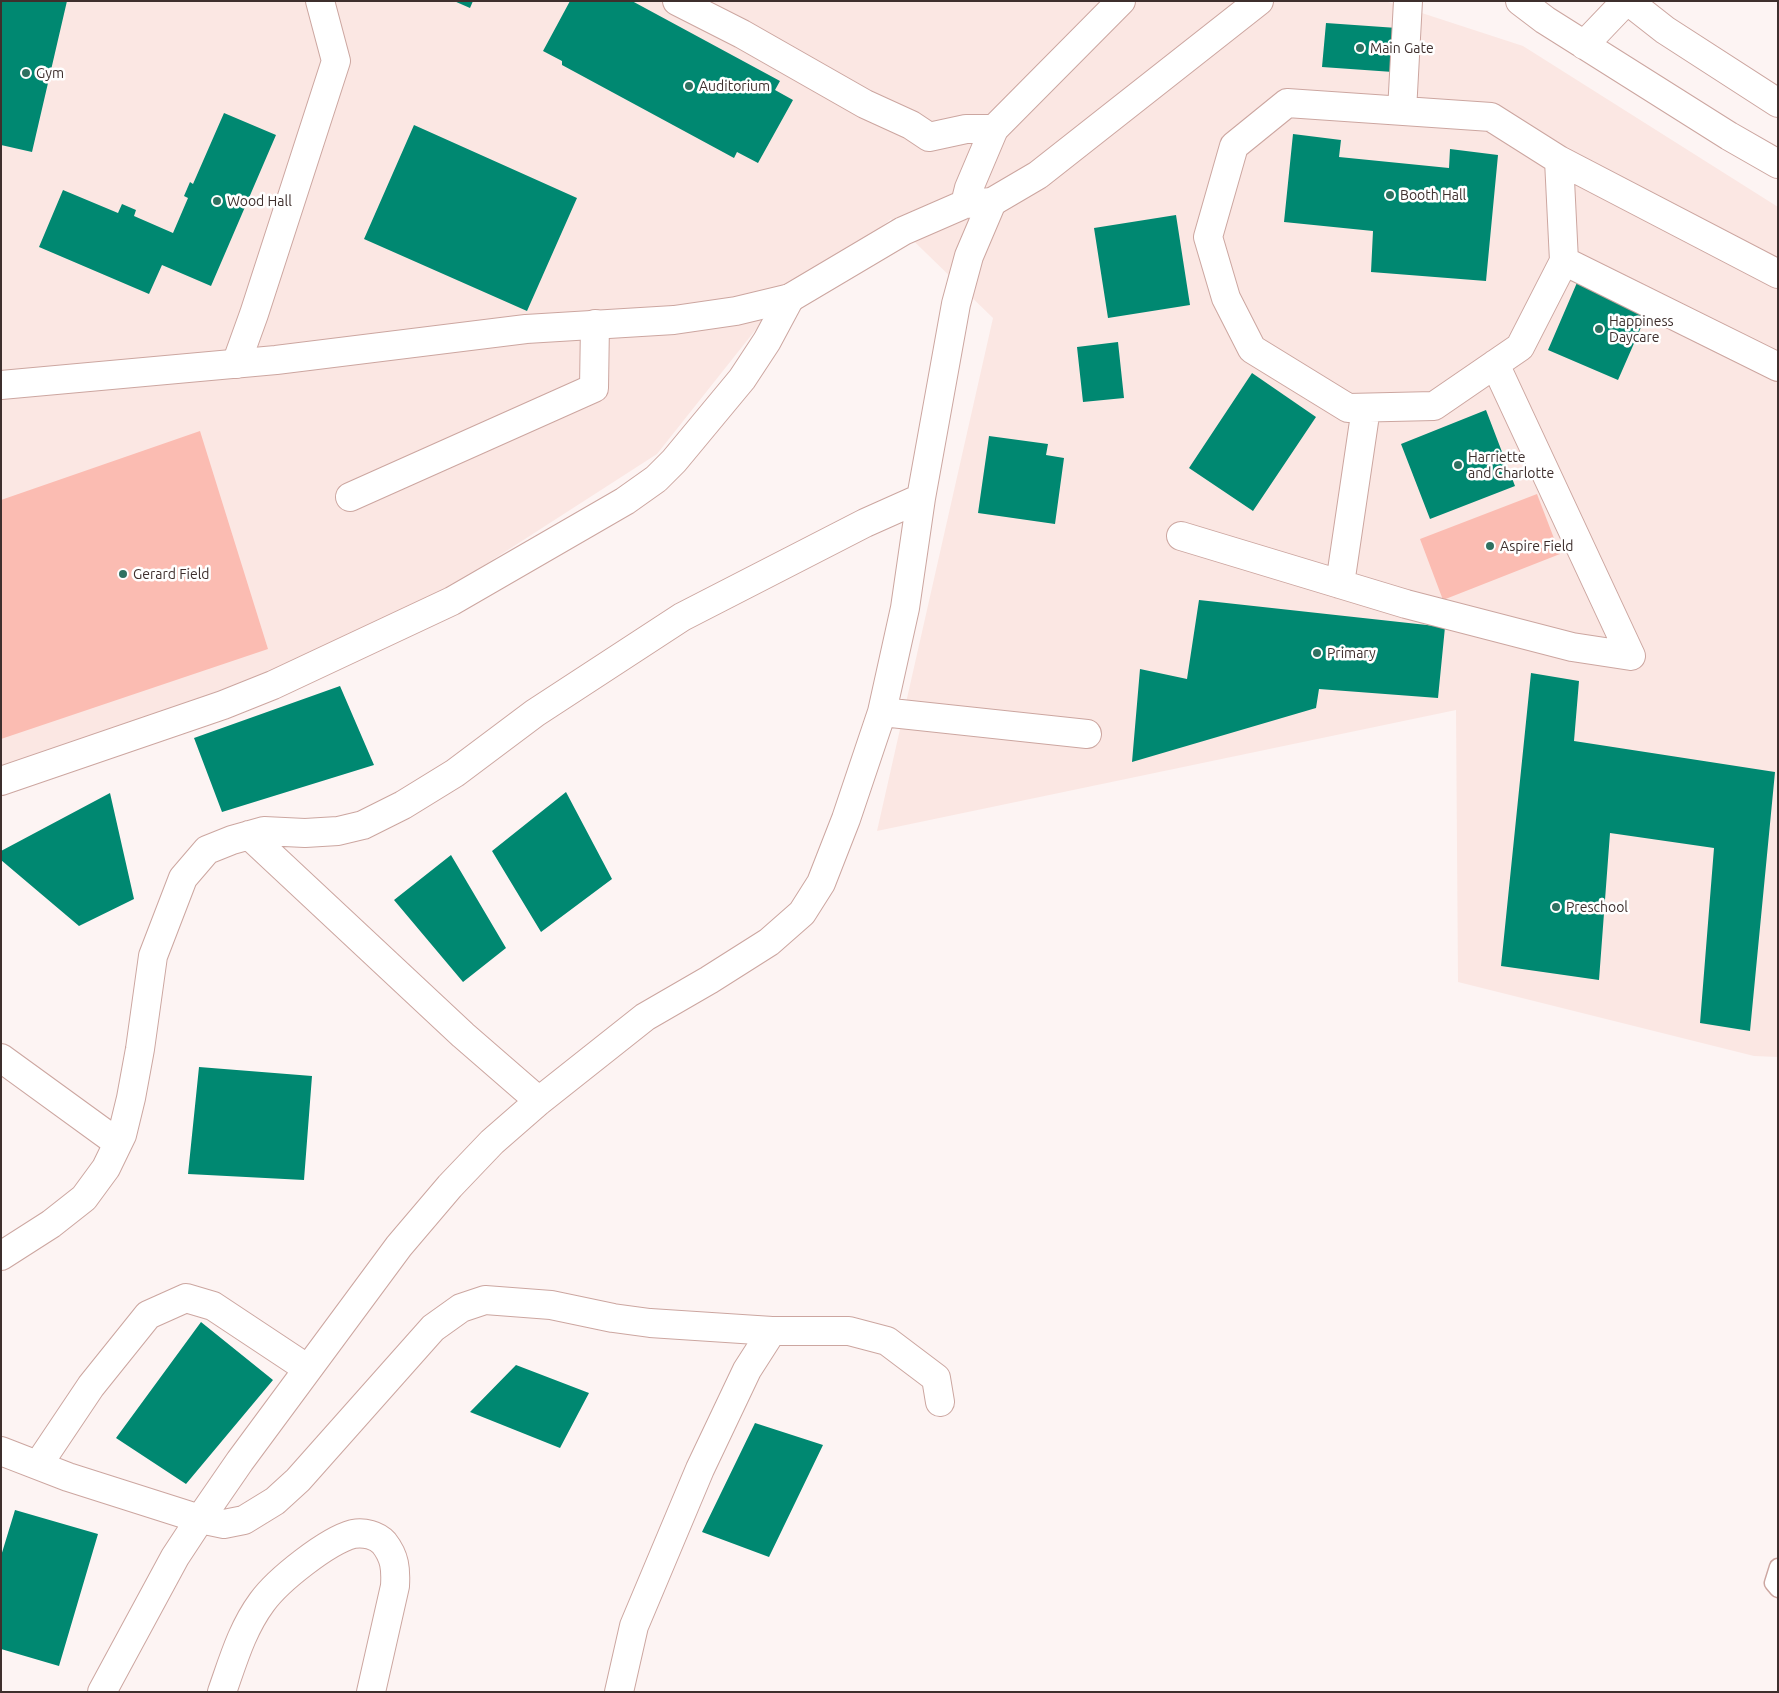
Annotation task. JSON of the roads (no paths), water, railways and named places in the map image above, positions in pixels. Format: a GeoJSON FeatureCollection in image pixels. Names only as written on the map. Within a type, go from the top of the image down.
{"type":"FeatureCollection","features":[{"type":"Feature","properties":{"kind":"street"},"geometry":{"type":"LineString","coordinates":[[236,364],[258,304],[336,61],[320,1]]}},
{"type":"Feature","properties":{"kind":"street"},"geometry":{"type":"LineString","coordinates":[[678,1],[742,34],[865,104],[911,125],[928,137],[966,129],[994,129]]}},
{"type":"Feature","properties":{"kind":"street"},"geometry":{"type":"LineString","coordinates":[[965,204],[980,161],[994,129],[1121,1]]}},
{"type":"Feature","properties":{"kind":"street"},"geometry":{"type":"LineString","coordinates":[[1,385],[236,364],[526,329],[674,320],[736,311],[790,298],[903,231],[965,204],[992,202],[1038,175],[1259,1]]}},
{"type":"Feature","properties":{"kind":"street"},"geometry":{"type":"LineString","coordinates":[[1402,111],[1408,1]]}},
{"type":"Feature","properties":{"kind":"street"},"geometry":{"type":"LineString","coordinates":[[1520,1],[1584,45],[1729,136],[1778,164]]}},
{"type":"Feature","properties":{"kind":"street"},"geometry":{"type":"LineString","coordinates":[[1584,45],[1627,1],[1665,30],[1778,103]]}},
{"type":"Feature","properties":{"kind":"street"},"geometry":{"type":"LineString","coordinates":[[1559,160],[1564,261],[1520,347],[1434,406],[1348,408],[1252,349],[1226,298],[1208,237],[1234,146],[1287,103],[1491,117],[1559,160],[1778,274]]}},
{"type":"Feature","properties":{"kind":"street"},"geometry":{"type":"LineString","coordinates":[[102,1692],[174,1557],[200,1519],[240,1461],[399,1246],[450,1186],[492,1142],[539,1101],[645,1017],[769,942],[802,913],[821,883],[846,820],[882,712],[905,608],[920,498],[956,304],[969,256],[992,202]]}},
{"type":"Feature","properties":{"kind":"street"},"geometry":{"type":"LineString","coordinates":[[1564,261],[1778,367]]}},
{"type":"Feature","properties":{"kind":"street"},"geometry":{"type":"LineString","coordinates":[[1,781],[223,705],[273,685],[452,601],[624,501],[656,479],[674,461],[742,379],[790,298]]}},
{"type":"Feature","properties":{"kind":"street"},"geometry":{"type":"LineString","coordinates":[[350,497],[594,388],[595,324]]}},
{"type":"Feature","properties":{"kind":"street"},"geometry":{"type":"LineString","coordinates":[[1181,536],[1406,604],[1572,647],[1631,656],[1495,364]]}},
{"type":"Feature","properties":{"kind":"street"},"geometry":{"type":"LineString","coordinates":[[1340,584],[1366,408]]}},
{"type":"Feature","properties":{"kind":"street"},"geometry":{"type":"LineString","coordinates":[[6,1245],[51,1224],[84,1198],[106,1168],[122,1135],[140,1049],[153,956],[183,878],[207,850],[232,840],[264,831],[338,831],[371,821],[403,805],[455,773],[535,713],[682,617],[865,523],[920,498]]}},
{"type":"Feature","properties":{"kind":"street"},"geometry":{"type":"LineString","coordinates":[[882,712],[1087,734]]}},
{"type":"Feature","properties":{"kind":"street"},"geometry":{"type":"LineString","coordinates":[[249,835],[462,1035],[539,1101]]}},
{"type":"Feature","properties":{"kind":"street"},"geometry":{"type":"LineString","coordinates":[[1,1058],[118,1144]]}},
{"type":"Feature","properties":{"kind":"street"},"geometry":{"type":"LineString","coordinates":[[38,1465],[91,1386],[148,1315],[186,1298],[213,1306],[308,1369]]}},
{"type":"Feature","properties":{"kind":"street"},"geometry":{"type":"LineString","coordinates":[[1,1451],[68,1477],[200,1519],[224,1524],[238,1522],[275,1501],[298,1480],[433,1328],[461,1308],[485,1300],[551,1305],[613,1318],[650,1323],[772,1331],[849,1332],[886,1341],[936,1378],[940,1402]]}},
{"type":"Feature","properties":{"kind":"street"},"geometry":{"type":"LineString","coordinates":[[619,1692],[634,1626],[700,1469],[747,1370],[772,1331]]}},
{"type":"Feature","properties":{"kind":"street"},"geometry":{"type":"LineString","coordinates":[[222,1692],[241,1640],[262,1602],[273,1589],[320,1551],[354,1534],[373,1535],[381,1540],[394,1558],[396,1572],[395,1586],[371,1692]]}},
{"type":"Feature","properties":{"kind":"lane"},"geometry":{"type":"LineString","coordinates":[[1778,1567],[1773,1583],[1778,1589]]}},
{"type":"Feature","properties":{"kind":"place","name":"Main Gate"},"geometry":{"type":"Point","coordinates":[1360,48]}},
{"type":"Feature","properties":{"kind":"place","name":"Gym"},"geometry":{"type":"Point","coordinates":[26,73]}},
{"type":"Feature","properties":{"kind":"place","name":"Auditorium"},"geometry":{"type":"Point","coordinates":[689,86]}},
{"type":"Feature","properties":{"kind":"place","name":"Booth Hall"},"geometry":{"type":"Point","coordinates":[1390,195]}},
{"type":"Feature","properties":{"kind":"place","name":"Wood Hall"},"geometry":{"type":"Point","coordinates":[217,201]}},
{"type":"Feature","properties":{"kind":"place","name":"Happiness Daycare"},"geometry":{"type":"Point","coordinates":[1599,329]}},
{"type":"Feature","properties":{"kind":"place","name":"Harriette and Charlotte"},"geometry":{"type":"Point","coordinates":[1458,465]}},
{"type":"Feature","properties":{"kind":"place","name":"Aspire Field"},"geometry":{"type":"Point","coordinates":[1490,546]}},
{"type":"Feature","properties":{"kind":"place","name":"Gerard Field"},"geometry":{"type":"Point","coordinates":[123,574]}},
{"type":"Feature","properties":{"kind":"place","name":"Primary"},"geometry":{"type":"Point","coordinates":[1317,653]}},
{"type":"Feature","properties":{"kind":"place","name":"Preschool"},"geometry":{"type":"Point","coordinates":[1556,907]}}]}
